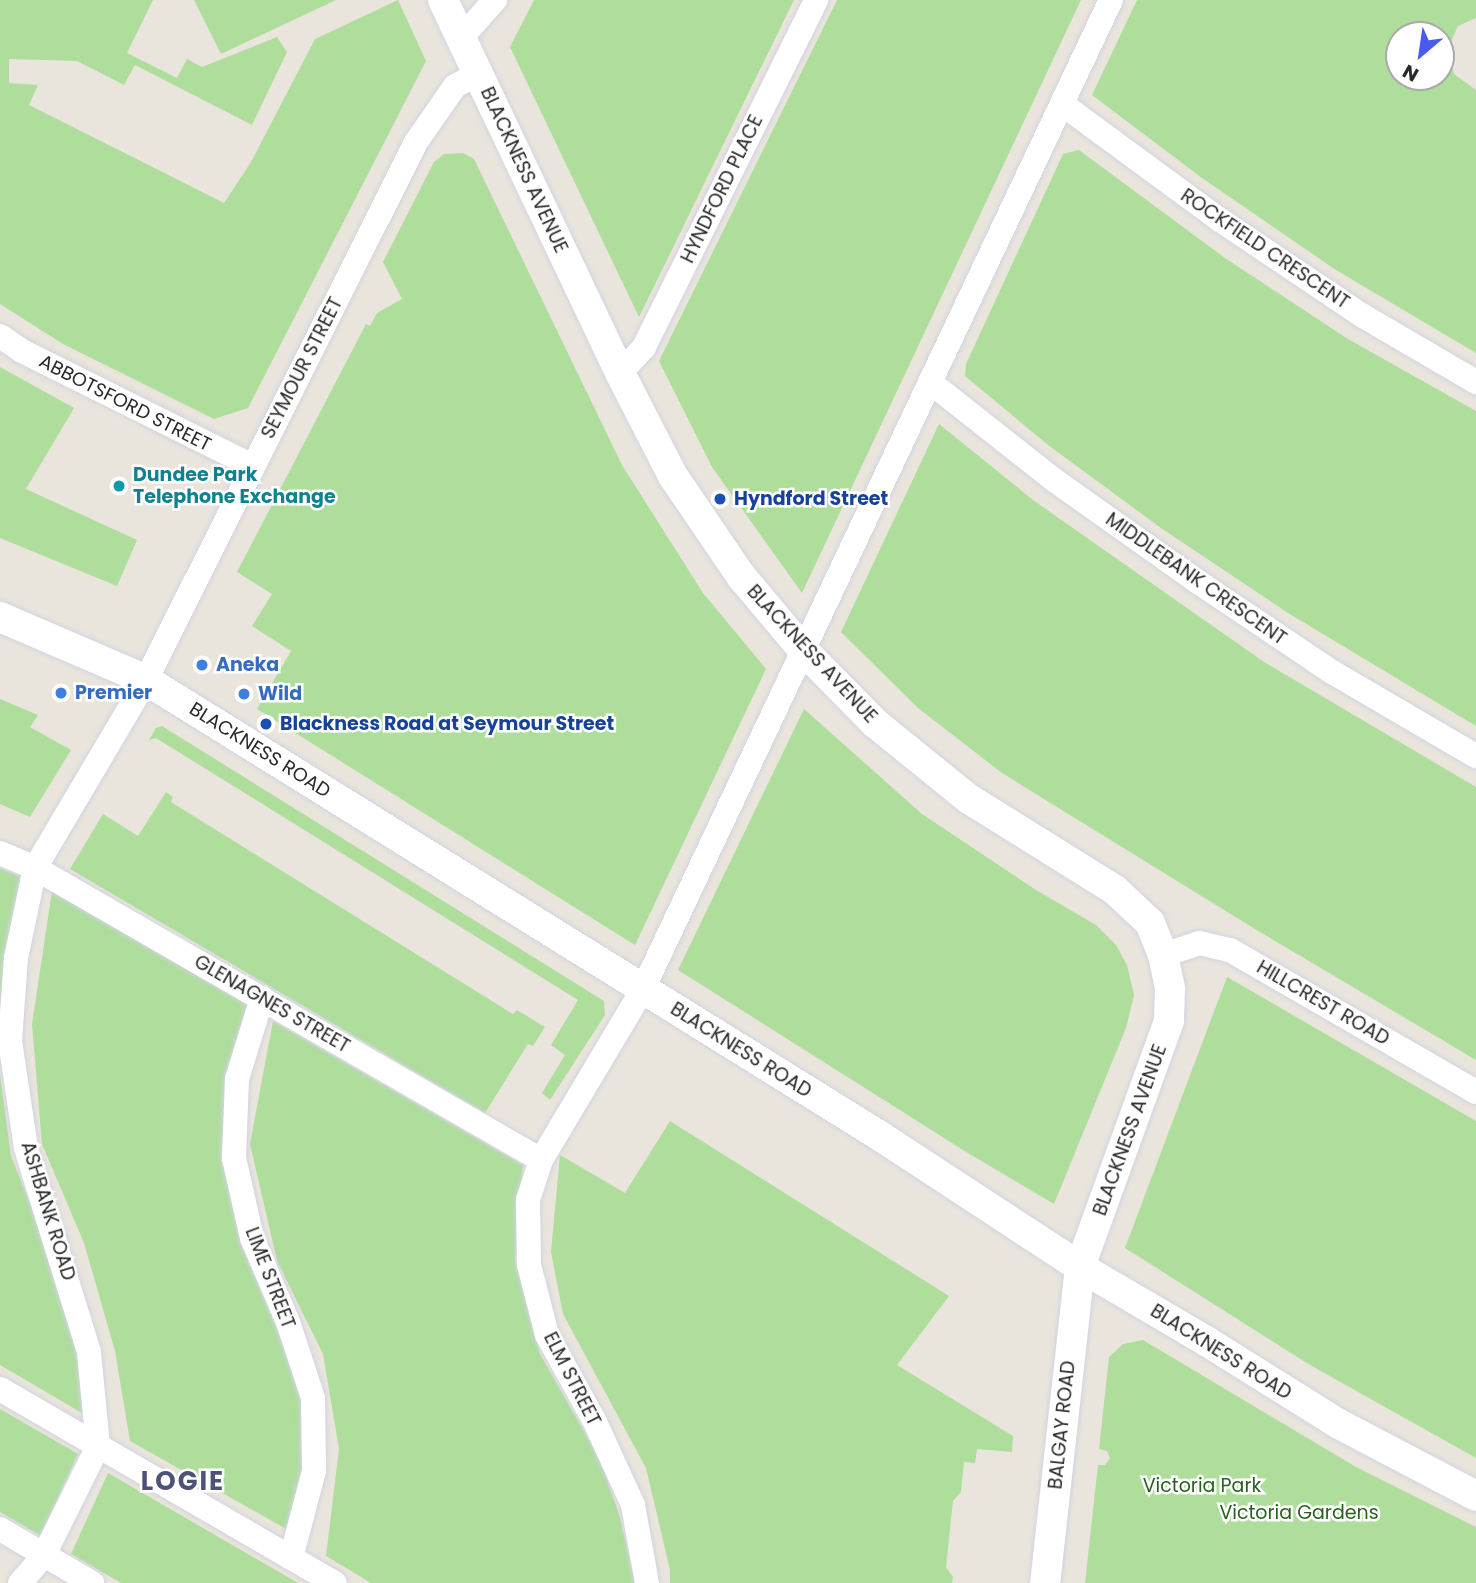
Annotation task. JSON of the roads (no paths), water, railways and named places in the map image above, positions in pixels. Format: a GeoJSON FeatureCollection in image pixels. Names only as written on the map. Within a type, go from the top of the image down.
{"type":"FeatureCollection","features":[{"type":"Feature","properties":{"kind":"street","name":"BLACKNESS AVENUE"},"geometry":{"type":"LineString","coordinates":[[443,0],[620,373],[673,476],[740,576],[804,651],[875,723],[969,799],[1115,890],[1150,923],[1163,955],[1170,989],[1169,1021],[1080,1267]]}},
{"type":"Feature","properties":{"kind":"street"},"geometry":{"type":"LineString","coordinates":[[461,38],[495,0]]}},
{"type":"Feature","properties":{"kind":"street","name":"HYNDFORD PLACE"},"geometry":{"type":"LineString","coordinates":[[620,373],[644,347],[816,0]]}},
{"type":"Feature","properties":{"kind":"street"},"geometry":{"type":"LineString","coordinates":[[643,989],[1111,0]]}},
{"type":"Feature","properties":{"kind":"street","name":"SEYMOUR STREET"},"geometry":{"type":"LineString","coordinates":[[146,680],[416,142],[455,86],[478,74]]}},
{"type":"Feature","properties":{"kind":"street","name":"ROCKFIELD CRESCENT"},"geometry":{"type":"LineString","coordinates":[[1062,104],[1220,220],[1341,301],[1476,382]]}},
{"type":"Feature","properties":{"kind":"street","name":"ABBOTSFORD STREET"},"geometry":{"type":"LineString","coordinates":[[0,336],[22,351],[253,466]]}},
{"type":"Feature","properties":{"kind":"street","name":"MIDDLEBANK CRESCENT"},"geometry":{"type":"LineString","coordinates":[[930,382],[1054,480],[1198,582],[1332,672],[1476,756]]}},
{"type":"Feature","properties":{"kind":"street","name":"BLACKNESS ROAD"},"geometry":{"type":"LineString","coordinates":[[0,617],[146,680],[880,1136],[1080,1267],[1339,1424],[1476,1496]]}},
{"type":"Feature","properties":{"kind":"street","name":"ASHBANK ROAD"},"geometry":{"type":"LineString","coordinates":[[98,1446],[89,1352],[26,1148],[10,1041],[16,958],[35,868],[146,680]]}},
{"type":"Feature","properties":{"kind":"street","name":"GLENAGNES STREET"},"geometry":{"type":"LineString","coordinates":[[0,853],[35,868],[541,1160]]}},
{"type":"Feature","properties":{"kind":"street","name":"HILLCREST ROAD"},"geometry":{"type":"LineString","coordinates":[[1163,955],[1199,943],[1230,950],[1476,1092]]}},
{"type":"Feature","properties":{"kind":"street","name":"ELM STREET"},"geometry":{"type":"LineString","coordinates":[[643,989],[541,1160],[528,1200],[529,1265],[547,1335],[594,1420],[633,1505],[647,1583]]}},
{"type":"Feature","properties":{"kind":"street","name":"LIME STREET"},"geometry":{"type":"LineString","coordinates":[[262,998],[237,1079],[234,1158],[252,1238],[288,1322],[313,1398],[314,1471],[291,1558]]}},
{"type":"Feature","properties":{"kind":"street","name":"BALGAY ROAD"},"geometry":{"type":"LineString","coordinates":[[1045,1583],[1080,1267]]}},
{"type":"Feature","properties":{"kind":"street"},"geometry":{"type":"LineString","coordinates":[[0,1389],[335,1583]]}},
{"type":"Feature","properties":{"kind":"street"},"geometry":{"type":"LineString","coordinates":[[20,1583],[44,1555],[98,1446]]}},
{"type":"Feature","properties":{"kind":"street"},"geometry":{"type":"LineString","coordinates":[[0,1530],[92,1583]]}},
{"type":"Feature","properties":{"kind":"place","name":"Dundee Park Telephone Exchange"},"geometry":{"type":"Point","coordinates":[119,486]}},
{"type":"Feature","properties":{"kind":"place","name":"Hyndford Street"},"geometry":{"type":"Point","coordinates":[720,499]}},
{"type":"Feature","properties":{"kind":"place","name":"Aneka"},"geometry":{"type":"Point","coordinates":[202,665]}},
{"type":"Feature","properties":{"kind":"place","name":"Premier"},"geometry":{"type":"Point","coordinates":[61,693]}},
{"type":"Feature","properties":{"kind":"place","name":"Wild"},"geometry":{"type":"Point","coordinates":[244,694]}},
{"type":"Feature","properties":{"kind":"place","name":"Blackness Road at Seymour Street"},"geometry":{"type":"Point","coordinates":[266,724]}},
{"type":"Feature","properties":{"kind":"district","name":"LOGIE"},"geometry":{"type":"Point","coordinates":[183,1482]}},
{"type":"Feature","properties":{"kind":"park label","name":"Victoria Park"},"geometry":{"type":"Point","coordinates":[1202,1486]}},
{"type":"Feature","properties":{"kind":"park label","name":"Victoria Gardens"},"geometry":{"type":"Point","coordinates":[1299,1513]}}]}
